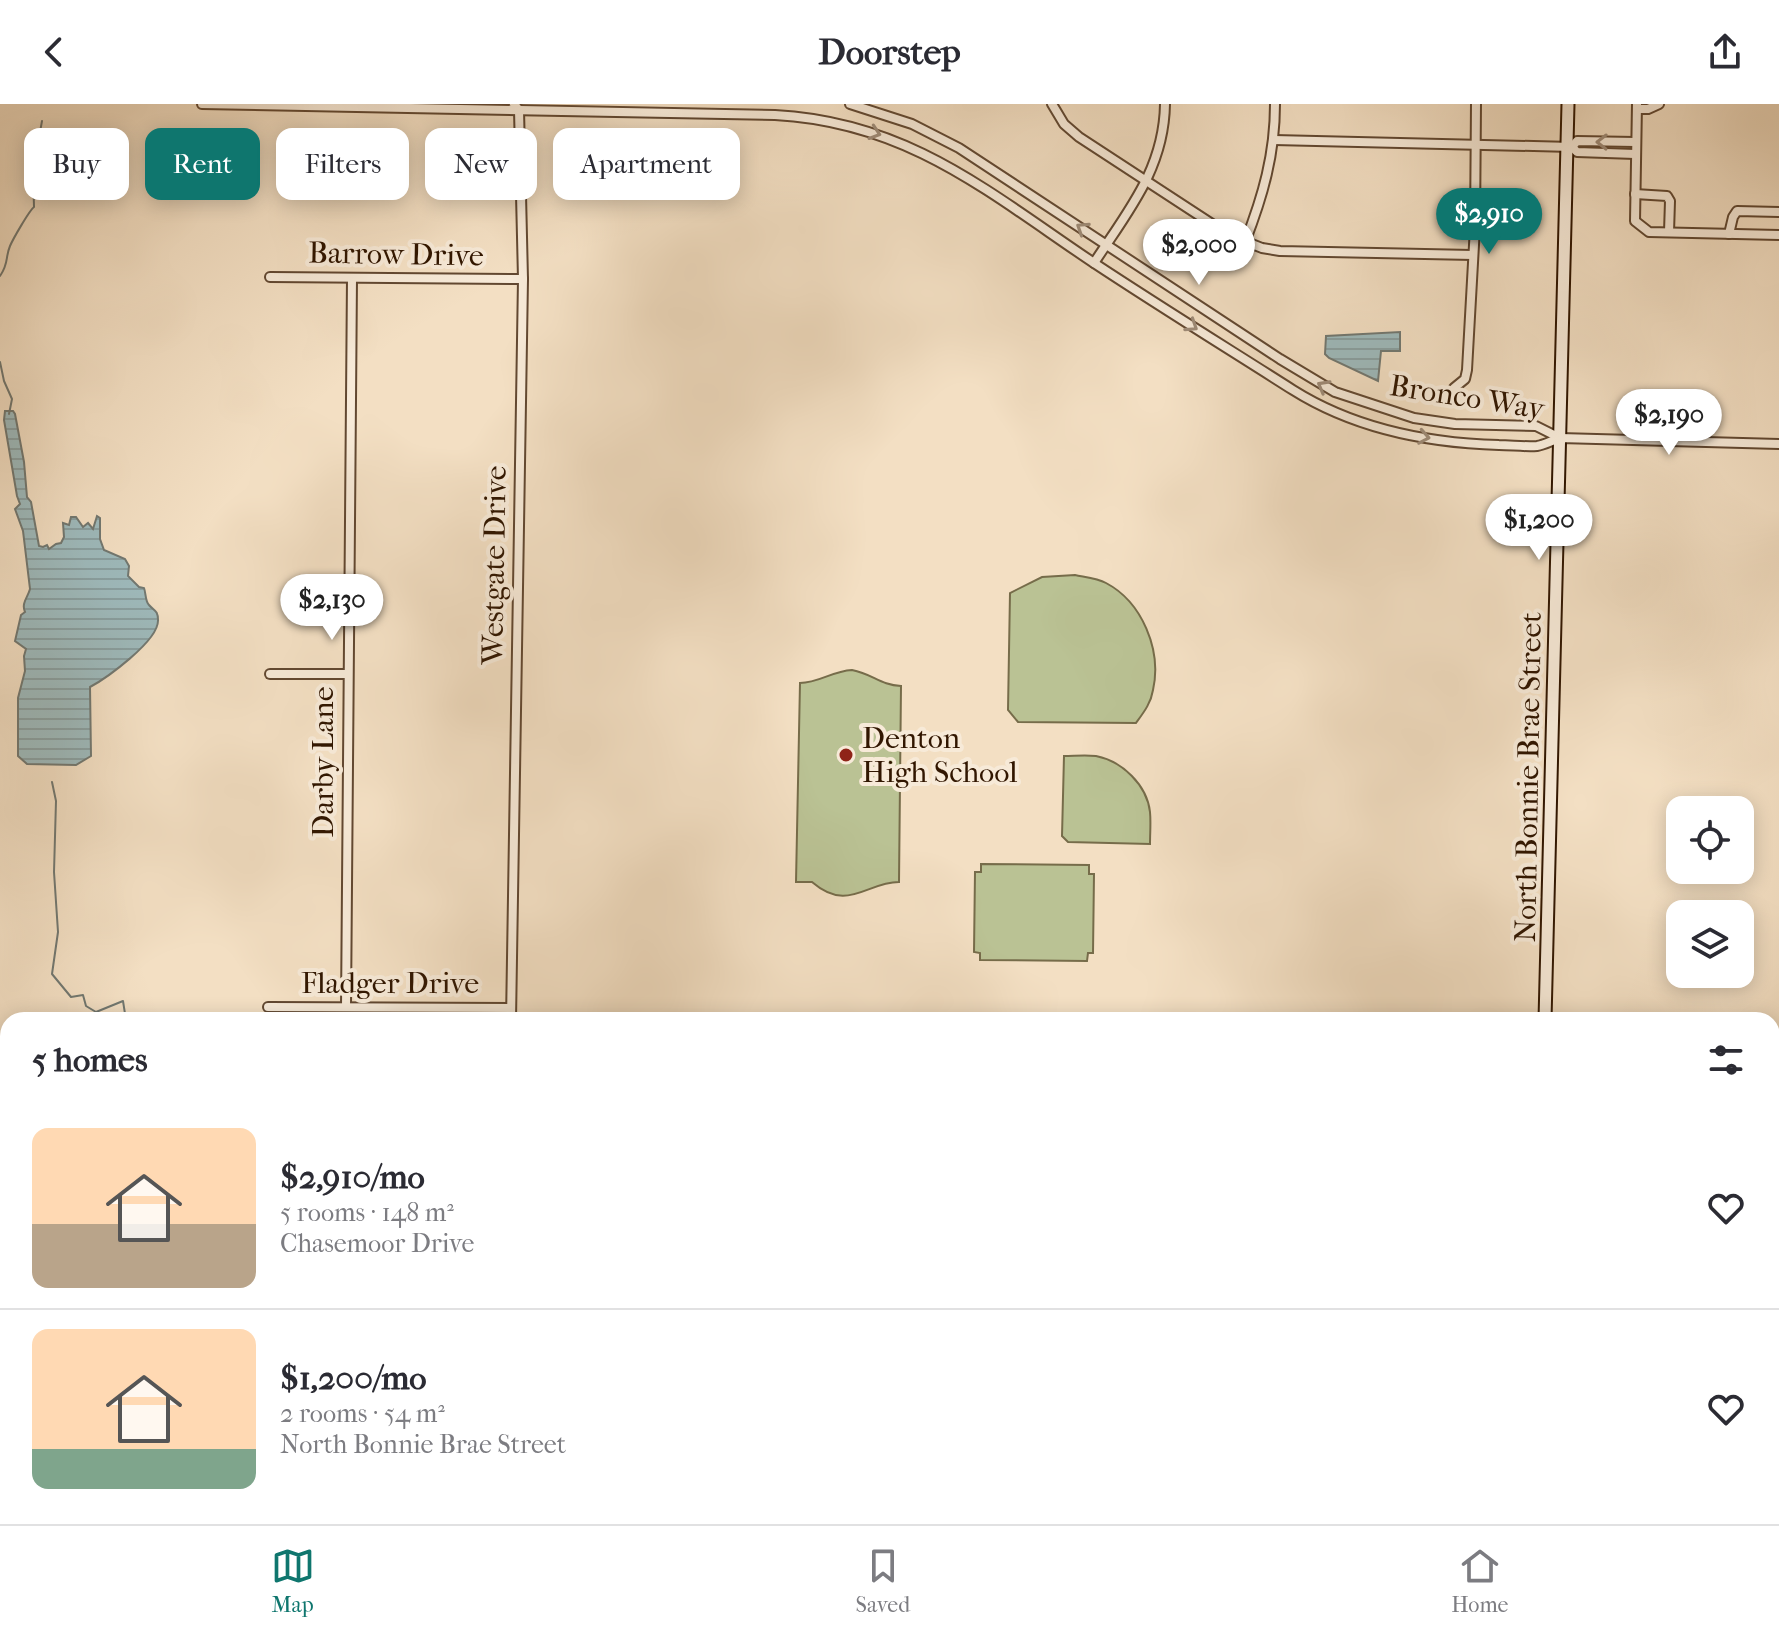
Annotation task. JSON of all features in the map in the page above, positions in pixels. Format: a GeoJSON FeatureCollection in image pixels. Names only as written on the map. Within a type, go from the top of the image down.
{"type":"FeatureCollection","features":[{"type":"Feature","properties":{"kind":"main road","name":"North Bonnie Brae Street"},"geometry":{"type":"LineString","coordinates":[[1545,1012],[1570,147],[1568,104]]}},
{"type":"Feature","properties":{"kind":"street"},"geometry":{"type":"LineString","coordinates":[[202,104],[517,107]]}},
{"type":"Feature","properties":{"kind":"street","name":"Bronco Way"},"geometry":{"type":"LineString","coordinates":[[850,104],[901,120],[947,141],[1335,392],[1414,418],[1455,424],[1536,426],[1560,438]]}},
{"type":"Feature","properties":{"kind":"street"},"geometry":{"type":"LineString","coordinates":[[1052,104],[1064,124],[1079,137],[1245,242],[1280,251],[1473,255]]}},
{"type":"Feature","properties":{"kind":"street"},"geometry":{"type":"LineString","coordinates":[[1094,263],[1146,182],[1162,140],[1165,104]]}},
{"type":"Feature","properties":{"kind":"street"},"geometry":{"type":"LineString","coordinates":[[1245,242],[1264,189],[1274,140],[1275,104]]}},
{"type":"Feature","properties":{"kind":"street"},"geometry":{"type":"LineString","coordinates":[[1454,388],[1467,375],[1476,104]]}},
{"type":"Feature","properties":{"kind":"street"},"geometry":{"type":"LineString","coordinates":[[1659,104],[1648,109],[1637,106],[1635,221],[1640,228],[1649,232],[1779,235]]}},
{"type":"Feature","properties":{"kind":"street","name":"Bronco Way"},"geometry":{"type":"LineString","coordinates":[[517,107],[799,116],[878,133],[906,144],[982,186],[1094,263],[1319,406],[1354,421],[1426,439],[1537,446],[1560,438]]}},
{"type":"Feature","properties":{"kind":"street","name":"Westgate Drive"},"geometry":{"type":"LineString","coordinates":[[511,1012],[523,279],[517,107]]}},
{"type":"Feature","properties":{"kind":"street"},"geometry":{"type":"LineString","coordinates":[[1274,140],[1570,147],[1577,152],[1635,154]]}},
{"type":"Feature","properties":{"kind":"street"},"geometry":{"type":"LineString","coordinates":[[1570,147],[1577,141],[1635,142]]}},
{"type":"Feature","properties":{"kind":"street"},"geometry":{"type":"LineString","coordinates":[[1635,194],[1667,196],[1670,201],[1669,232]]}},
{"type":"Feature","properties":{"kind":"street"},"geometry":{"type":"LineString","coordinates":[[1729,234],[1737,211],[1779,212]]}},
{"type":"Feature","properties":{"kind":"street","name":"Barrow Drive"},"geometry":{"type":"LineString","coordinates":[[270,277],[523,279]]}},
{"type":"Feature","properties":{"kind":"street","name":"Darby Lane"},"geometry":{"type":"LineString","coordinates":[[346,1007],[352,278]]}},
{"type":"Feature","properties":{"kind":"street"},"geometry":{"type":"LineString","coordinates":[[1560,438],[1779,444]]}},
{"type":"Feature","properties":{"kind":"street"},"geometry":{"type":"LineString","coordinates":[[270,674],[348,674]]}},
{"type":"Feature","properties":{"kind":"street","name":"Fladger Drive"},"geometry":{"type":"LineString","coordinates":[[268,1007],[511,1008]]}},
{"type":"Feature","properties":{"kind":"green space"},"geometry":{"type":"Polygon","coordinates":[[[1075,575],[1102,581],[1119,591],[1130,602],[1146,629],[1155,659],[1155,675],[1151,699],[1136,723],[1018,722],[1008,710],[1010,593],[1042,577],[1075,575]]]}},
{"type":"Feature","properties":{"kind":"green space"},"geometry":{"type":"Polygon","coordinates":[[[852,670],[887,684],[901,686],[899,882],[847,896],[825,891],[812,882],[796,882],[800,683],[852,670]]]}},
{"type":"Feature","properties":{"kind":"green space"},"geometry":{"type":"Polygon","coordinates":[[[1064,756],[1096,756],[1115,763],[1132,776],[1148,802],[1150,844],[1068,842],[1062,836],[1064,756]]]}},
{"type":"Feature","properties":{"kind":"green space"},"geometry":{"type":"Polygon","coordinates":[[[981,864],[1089,865],[1089,874],[1094,874],[1093,953],[1088,953],[1087,961],[980,960],[980,953],[974,952],[975,872],[981,872],[981,864]]]}},
{"type":"Feature","properties":{"kind":"water"},"geometry":{"type":"Polygon","coordinates":[[[1400,332],[1400,351],[1381,351],[1378,381],[1325,354],[1326,336],[1400,332]]]}},
{"type":"Feature","properties":{"kind":"water"},"geometry":{"type":"Polygon","coordinates":[[[5,411],[15,414],[27,497],[31,502],[39,546],[47,545],[49,549],[61,543],[63,523],[69,525],[71,517],[76,517],[83,527],[88,523],[93,529],[97,516],[100,518],[100,539],[104,550],[125,559],[129,566],[128,576],[144,588],[148,603],[158,617],[156,629],[141,648],[90,687],[91,756],[76,765],[27,764],[18,756],[18,698],[25,671],[26,649],[15,641],[30,589],[23,531],[15,509],[20,504],[4,420],[5,411]]]}},
{"type":"Feature","properties":{"kind":"waterway"},"geometry":{"type":"LineString","coordinates":[[0,276],[12,242],[34,207],[33,171],[42,121]]}},
{"type":"Feature","properties":{"kind":"waterway"},"geometry":{"type":"LineString","coordinates":[[0,362],[12,399],[9,414]]}},
{"type":"Feature","properties":{"kind":"waterway"},"geometry":{"type":"LineString","coordinates":[[52,782],[56,801],[54,872],[58,932],[52,974],[71,997],[83,995],[86,1006],[96,1012]]}},
{"type":"Feature","properties":{"kind":"waterway"},"geometry":{"type":"LineString","coordinates":[[96,1012],[123,1001],[125,1012]]}},
{"type":"Feature","properties":{"kind":"place","name":"Denton High School"},"geometry":{"type":"Point","coordinates":[846,755]}}]}
